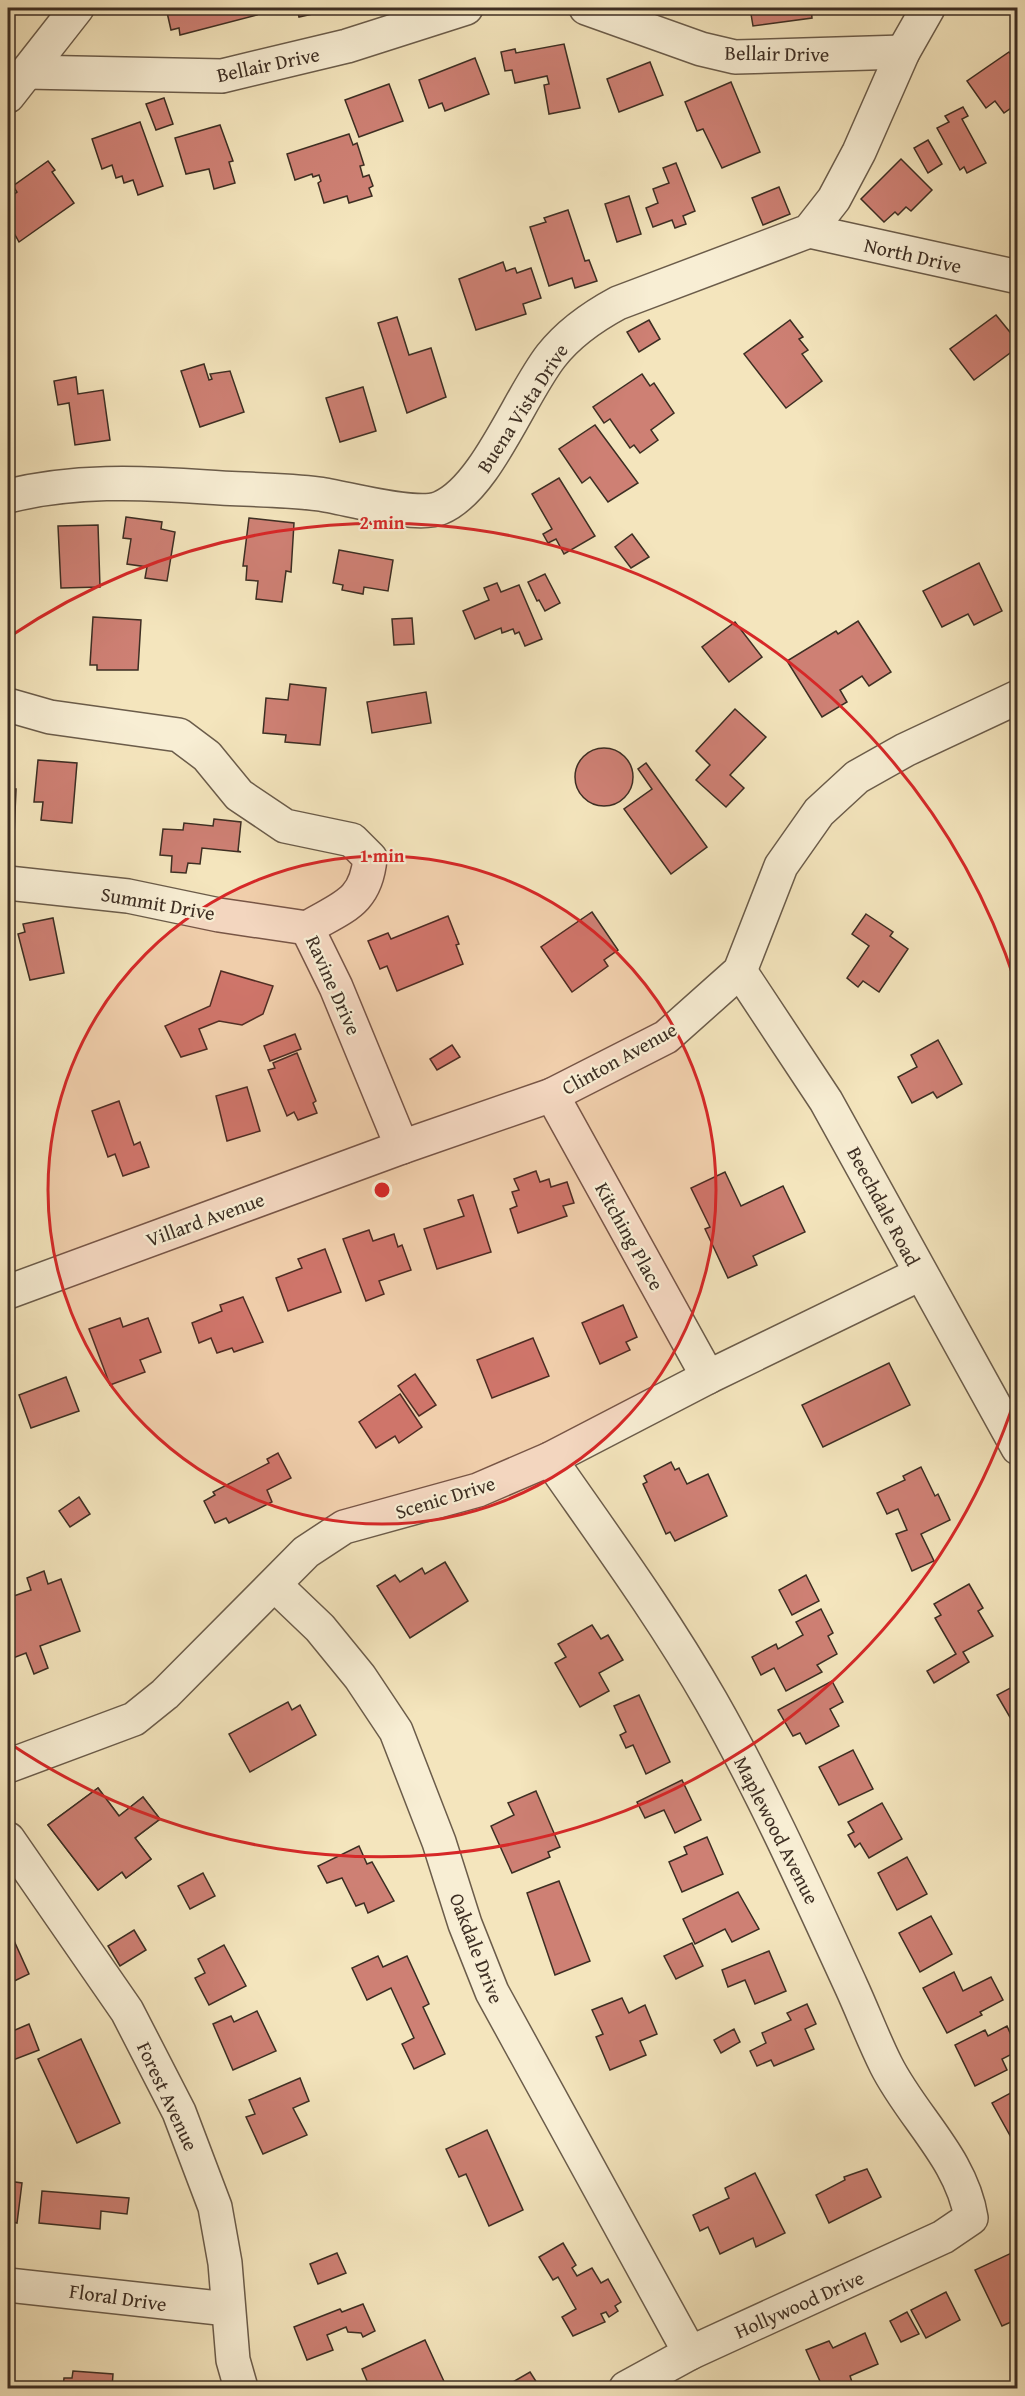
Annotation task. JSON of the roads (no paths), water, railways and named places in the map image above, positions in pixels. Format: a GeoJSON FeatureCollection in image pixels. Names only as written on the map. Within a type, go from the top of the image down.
{"type":"FeatureCollection","features":[{"type":"Feature","properties":{"kind":"street"},"geometry":{"type":"LineString","coordinates":[[17,84],[77,8]]}},
{"type":"Feature","properties":{"kind":"street","name":"Bellair Drive"},"geometry":{"type":"LineString","coordinates":[[17,84],[222,76],[347,46],[466,8]]}},
{"type":"Feature","properties":{"kind":"street","name":"Bellair Drive"},"geometry":{"type":"LineString","coordinates":[[586,8],[616,21],[701,49],[735,57],[903,52]]}},
{"type":"Feature","properties":{"kind":"street","name":"Buena Vista Drive"},"geometry":{"type":"LineString","coordinates":[[8,496],[79,484],[132,482],[295,492],[418,511],[437,509],[462,495],[477,476],[550,357],[589,319],[618,303],[787,242],[809,231],[834,200],[859,152],[903,52],[928,8]]}},
{"type":"Feature","properties":{"kind":"street","name":"North Drive"},"geometry":{"type":"LineString","coordinates":[[809,231],[1017,277]]}},
{"type":"Feature","properties":{"kind":"street","name":"Clinton Avenue"},"geometry":{"type":"LineString","coordinates":[[402,1147],[552,1095],[666,1037],[740,970],[781,866],[819,812],[857,777],[905,750],[1017,697]]}},
{"type":"Feature","properties":{"kind":"street","name":"Ravine Drive"},"geometry":{"type":"LineString","coordinates":[[8,705],[50,717],[179,735],[207,756],[239,795],[285,826],[352,840],[370,858],[368,880],[354,900],[307,928],[333,979],[402,1147]]}},
{"type":"Feature","properties":{"kind":"street","name":"Summit Drive"},"geometry":{"type":"LineString","coordinates":[[8,884],[128,896],[219,915],[307,928]]}},
{"type":"Feature","properties":{"kind":"street","name":"Beechdale Road"},"geometry":{"type":"LineString","coordinates":[[740,970],[826,1101],[1017,1448]]}},
{"type":"Feature","properties":{"kind":"street","name":"Kitching Place"},"geometry":{"type":"LineString","coordinates":[[552,1095],[708,1377]]}},
{"type":"Feature","properties":{"kind":"street","name":"Villard Avenue"},"geometry":{"type":"LineString","coordinates":[[8,1292],[402,1147]]}},
{"type":"Feature","properties":{"kind":"street","name":"Scenic Drive"},"geometry":{"type":"LineString","coordinates":[[8,1766],[134,1719],[165,1695],[306,1552],[324,1537],[344,1527],[478,1490],[550,1458],[708,1377],[920,1274]]}},
{"type":"Feature","properties":{"kind":"street","name":"Maplewood Avenue"},"geometry":{"type":"LineString","coordinates":[[550,1458],[641,1590],[711,1701],[808,1891],[886,2065],[910,2106],[957,2173],[969,2200],[971,2218]]}},
{"type":"Feature","properties":{"kind":"street","name":"Oakdale Drive"},"geometry":{"type":"LineString","coordinates":[[275,1585],[327,1636],[360,1677],[396,1731],[439,1842],[465,1924],[492,1992],[690,2353]]}},
{"type":"Feature","properties":{"kind":"street","name":"Forest Avenue"},"geometry":{"type":"LineString","coordinates":[[8,1839],[127,2011],[179,2112],[215,2207],[225,2263],[233,2360],[241,2388]]}},
{"type":"Feature","properties":{"kind":"street","name":"Hollywood Drive"},"geometry":{"type":"LineString","coordinates":[[626,2388],[690,2353],[933,2242],[971,2218]]}},
{"type":"Feature","properties":{"kind":"street","name":"Floral Drive"},"geometry":{"type":"LineString","coordinates":[[8,2285],[228,2309]]}}]}
